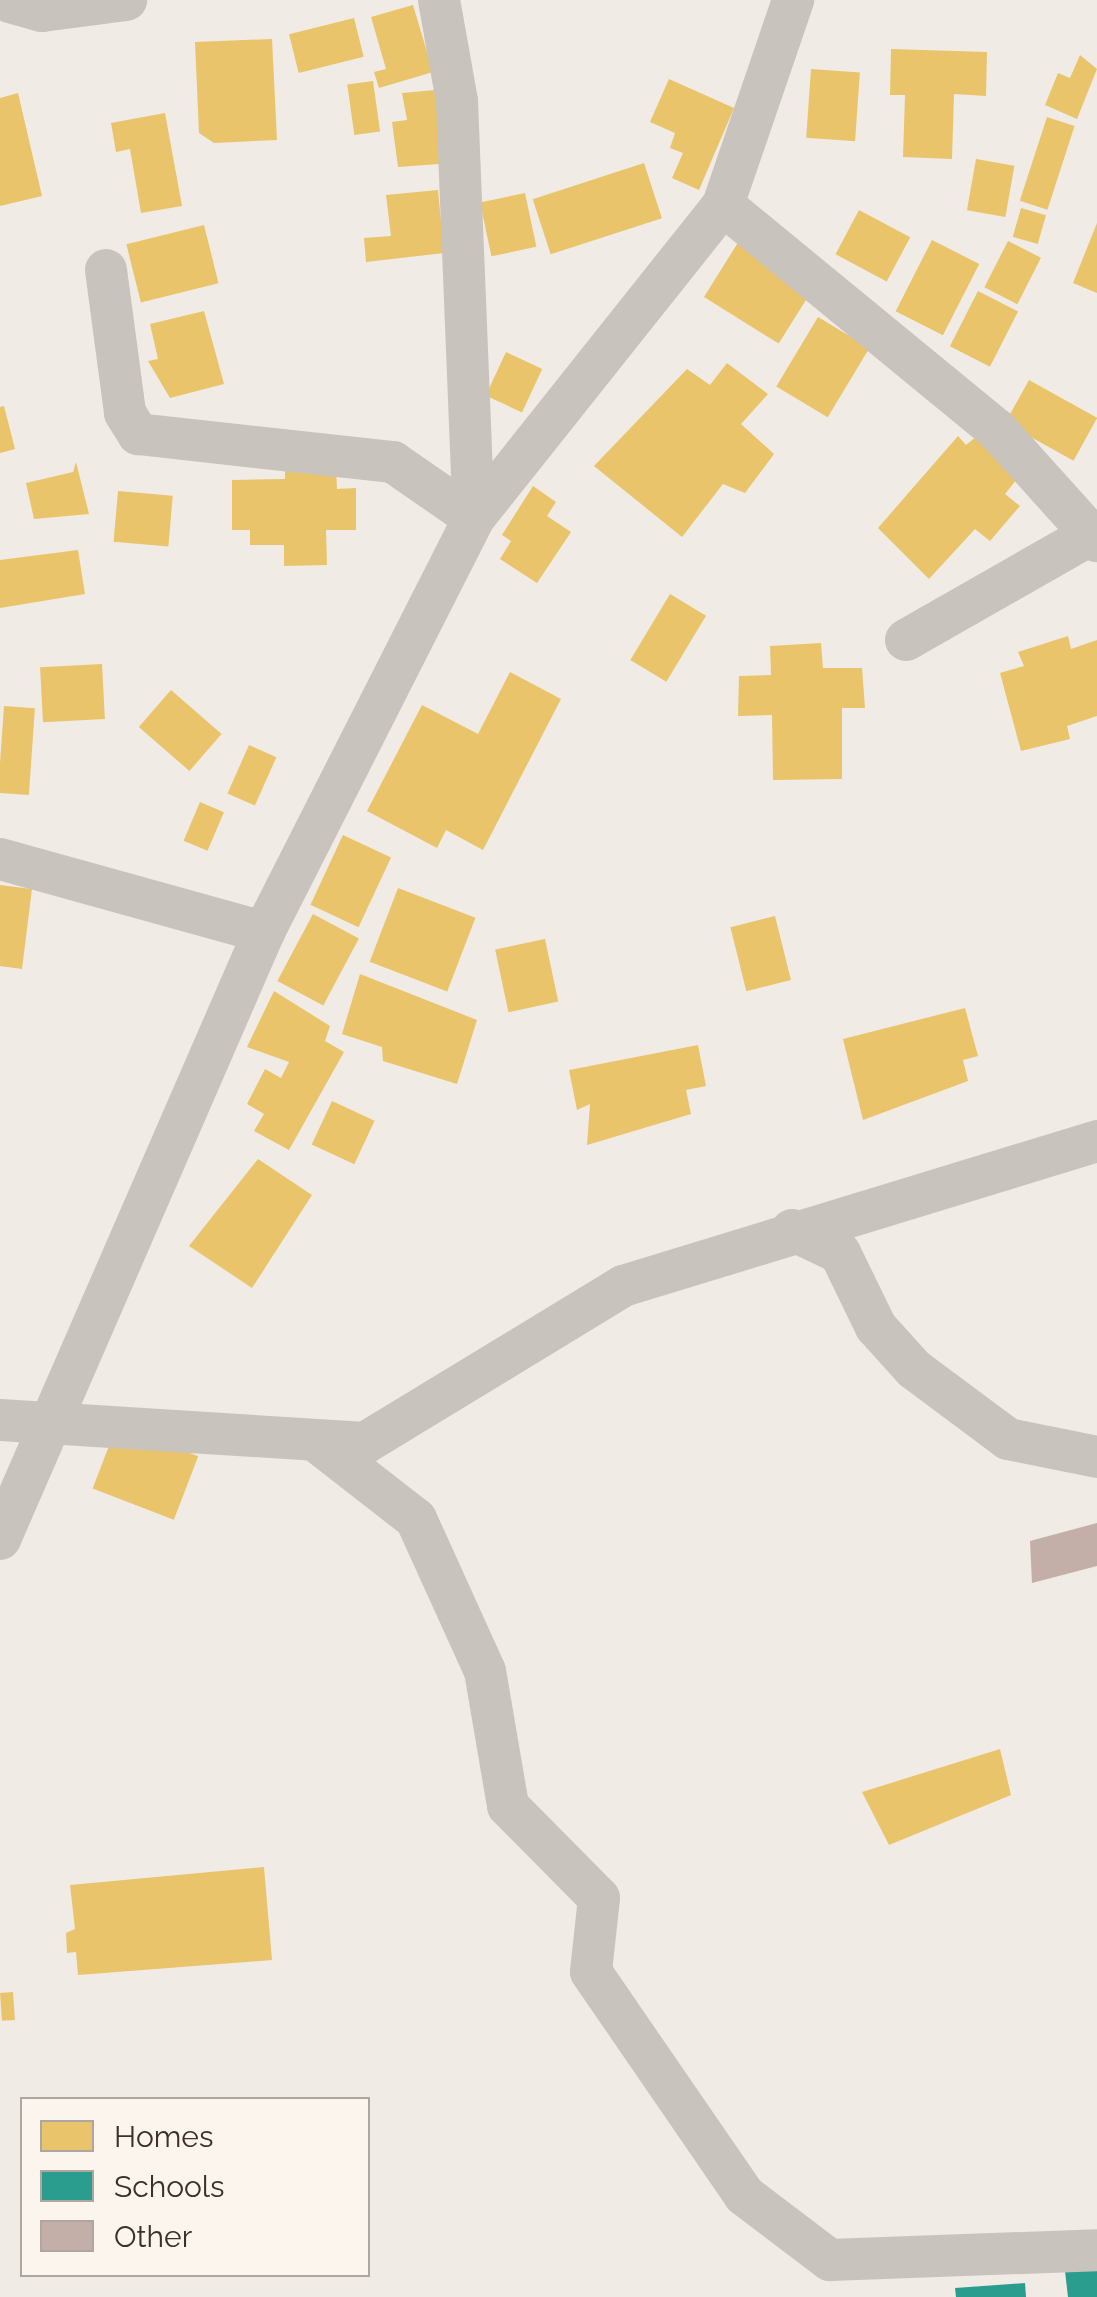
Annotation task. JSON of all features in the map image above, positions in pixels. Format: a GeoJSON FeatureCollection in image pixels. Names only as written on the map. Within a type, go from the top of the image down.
{"type":"FeatureCollection","features":[{"type":"Feature","properties":{"kind":"street"},"geometry":{"type":"LineString","coordinates":[[10,2],[42,11],[126,0]]}},
{"type":"Feature","properties":{"kind":"street"},"geometry":{"type":"LineString","coordinates":[[439,0],[457,101],[474,518]]}},
{"type":"Feature","properties":{"kind":"street"},"geometry":{"type":"LineString","coordinates":[[0,1539],[46,1421],[264,932],[474,518],[723,205],[793,0]]}},
{"type":"Feature","properties":{"kind":"street"},"geometry":{"type":"LineString","coordinates":[[723,205],[996,429],[1094,537],[906,640]]}},
{"type":"Feature","properties":{"kind":"street"},"geometry":{"type":"LineString","coordinates":[[106,270],[124,413],[138,434],[393,462],[474,518]]}},
{"type":"Feature","properties":{"kind":"street"},"geometry":{"type":"LineString","coordinates":[[0,859],[264,932]]}},
{"type":"Feature","properties":{"kind":"street"},"geometry":{"type":"LineString","coordinates":[[0,1420],[365,1443],[623,1286],[792,1230],[1097,1141]]}},
{"type":"Feature","properties":{"kind":"street"},"geometry":{"type":"LineString","coordinates":[[792,1230],[840,1253],[876,1327],[930,1380],[1008,1438],[1097,1457]]}},
{"type":"Feature","properties":{"kind":"street"},"geometry":{"type":"LineString","coordinates":[[317,1442],[416,1519],[485,1671],[508,1806],[599,1898],[591,1972],[744,2195],[830,2260],[1097,2250]]}},
{"type":"Feature","properties":{"kind":"building: Homes"},"geometry":{"type":"Polygon","coordinates":[[[413,5],[433,72],[379,88],[374,72],[386,69],[371,17],[413,5]]]}},
{"type":"Feature","properties":{"kind":"building: Homes"},"geometry":{"type":"Polygon","coordinates":[[[354,18],[364,57],[299,73],[289,34],[354,18]]]}},
{"type":"Feature","properties":{"kind":"building: Homes"},"geometry":{"type":"Polygon","coordinates":[[[272,39],[277,140],[214,143],[199,133],[195,42],[272,39]]]}},
{"type":"Feature","properties":{"kind":"building: Homes"},"geometry":{"type":"Polygon","coordinates":[[[891,49],[987,52],[986,96],[954,94],[952,159],[903,157],[905,95],[890,95],[891,49]]]}},
{"type":"Feature","properties":{"kind":"building: Homes"},"geometry":{"type":"Polygon","coordinates":[[[1080,55],[1097,69],[1077,119],[1045,105],[1058,73],[1070,78],[1080,55]]]}},
{"type":"Feature","properties":{"kind":"building: Homes"},"geometry":{"type":"Polygon","coordinates":[[[811,69],[860,72],[855,141],[806,138],[811,69]]]}},
{"type":"Feature","properties":{"kind":"building: Homes"},"geometry":{"type":"Polygon","coordinates":[[[669,79],[734,108],[699,190],[672,178],[683,153],[670,148],[675,133],[650,122],[669,79]]]}},
{"type":"Feature","properties":{"kind":"building: Homes"},"geometry":{"type":"Polygon","coordinates":[[[373,81],[380,132],[354,135],[347,85],[373,81]]]}},
{"type":"Feature","properties":{"kind":"building: Homes"},"geometry":{"type":"Polygon","coordinates":[[[446,89],[452,163],[398,167],[392,122],[407,120],[402,93],[446,89]]]}},
{"type":"Feature","properties":{"kind":"building: Homes"},"geometry":{"type":"Polygon","coordinates":[[[18,93],[42,196],[0,206],[0,98],[18,93]]]}},
{"type":"Feature","properties":{"kind":"building: Homes"},"geometry":{"type":"Polygon","coordinates":[[[165,113],[182,206],[141,213],[130,149],[116,152],[111,123],[165,113]]]}},
{"type":"Feature","properties":{"kind":"building: Homes"},"geometry":{"type":"Polygon","coordinates":[[[1047,117],[1075,126],[1047,210],[1020,201],[1047,117]]]}},
{"type":"Feature","properties":{"kind":"building: Homes"},"geometry":{"type":"Polygon","coordinates":[[[976,159],[1014,166],[1005,217],[967,210],[976,159]]]}},
{"type":"Feature","properties":{"kind":"building: Homes"},"geometry":{"type":"Polygon","coordinates":[[[644,163],[662,218],[551,254],[533,199],[644,163]]]}},
{"type":"Feature","properties":{"kind":"building: Homes"},"geometry":{"type":"Polygon","coordinates":[[[438,190],[444,253],[366,262],[364,238],[391,236],[386,195],[438,190]]]}},
{"type":"Feature","properties":{"kind":"building: Homes"},"geometry":{"type":"Polygon","coordinates":[[[525,193],[536,247],[491,256],[480,203],[525,193]]]}},
{"type":"Feature","properties":{"kind":"building: Homes"},"geometry":{"type":"Polygon","coordinates":[[[1021,208],[1046,215],[1038,244],[1013,237],[1021,208]]]}},
{"type":"Feature","properties":{"kind":"building: Homes"},"geometry":{"type":"Polygon","coordinates":[[[859,210],[910,237],[887,281],[836,254],[859,210]]]}},
{"type":"Feature","properties":{"kind":"building: Homes"},"geometry":{"type":"Polygon","coordinates":[[[1097,223],[1097,293],[1073,283],[1097,223]]]}},
{"type":"Feature","properties":{"kind":"building: Homes"},"geometry":{"type":"Polygon","coordinates":[[[204,225],[219,283],[141,303],[126,244],[204,225]]]}},
{"type":"Feature","properties":{"kind":"building: Homes"},"geometry":{"type":"Polygon","coordinates":[[[932,240],[979,264],[943,335],[896,311],[932,240]]]}},
{"type":"Feature","properties":{"kind":"building: Homes"},"geometry":{"type":"Polygon","coordinates":[[[739,241],[814,288],[779,344],[704,297],[739,241]]]}},
{"type":"Feature","properties":{"kind":"building: Homes"},"geometry":{"type":"Polygon","coordinates":[[[1008,241],[1041,258],[1017,304],[984,287],[1008,241]]]}},
{"type":"Feature","properties":{"kind":"building: Homes"},"geometry":{"type":"Polygon","coordinates":[[[978,291],[1018,311],[990,367],[950,346],[978,291]]]}},
{"type":"Feature","properties":{"kind":"building: Homes"},"geometry":{"type":"Polygon","coordinates":[[[204,311],[224,384],[170,398],[148,361],[158,359],[150,324],[204,311]]]}},
{"type":"Feature","properties":{"kind":"building: Homes"},"geometry":{"type":"Polygon","coordinates":[[[818,317],[869,348],[828,417],[776,386],[818,317]]]}},
{"type":"Feature","properties":{"kind":"building: Homes"},"geometry":{"type":"Polygon","coordinates":[[[506,352],[542,369],[522,412],[486,396],[506,352]]]}},
{"type":"Feature","properties":{"kind":"building: Homes"},"geometry":{"type":"Polygon","coordinates":[[[727,363],[768,394],[741,424],[774,454],[745,493],[723,484],[682,537],[594,466],[687,369],[710,385],[727,363]]]}},
{"type":"Feature","properties":{"kind":"building: Homes"},"geometry":{"type":"Polygon","coordinates":[[[1029,380],[1097,418],[1073,461],[1005,423],[1029,380]]]}},
{"type":"Feature","properties":{"kind":"building: Homes"},"geometry":{"type":"Polygon","coordinates":[[[4,406],[15,449],[0,453],[0,407],[4,406]]]}},
{"type":"Feature","properties":{"kind":"building: Homes"},"geometry":{"type":"Polygon","coordinates":[[[958,436],[966,445],[976,437],[1017,479],[1005,494],[1020,506],[990,541],[975,529],[929,579],[878,528],[958,436]]]}},
{"type":"Feature","properties":{"kind":"building: Homes"},"geometry":{"type":"Polygon","coordinates":[[[76,462],[89,514],[34,519],[26,483],[73,472],[76,462]]]}},
{"type":"Feature","properties":{"kind":"building: Homes"},"geometry":{"type":"Polygon","coordinates":[[[285,467],[336,467],[337,489],[356,488],[356,530],[326,530],[327,565],[284,566],[284,545],[250,545],[250,530],[232,530],[232,480],[285,479],[285,467]]]}},
{"type":"Feature","properties":{"kind":"building: Homes"},"geometry":{"type":"Polygon","coordinates":[[[533,486],[556,502],[547,516],[571,532],[537,583],[500,559],[511,541],[502,535],[533,486]]]}},
{"type":"Feature","properties":{"kind":"building: Homes"},"geometry":{"type":"Polygon","coordinates":[[[118,491],[173,496],[168,547],[114,542],[118,491]]]}},
{"type":"Feature","properties":{"kind":"building: Homes"},"geometry":{"type":"Polygon","coordinates":[[[78,550],[85,594],[0,608],[0,560],[78,550]]]}},
{"type":"Feature","properties":{"kind":"building: Homes"},"geometry":{"type":"Polygon","coordinates":[[[670,594],[706,616],[666,682],[630,660],[670,594]]]}},
{"type":"Feature","properties":{"kind":"building: Homes"},"geometry":{"type":"Polygon","coordinates":[[[1068,636],[1071,649],[1097,640],[1097,716],[1067,726],[1070,739],[1021,751],[1000,673],[1024,666],[1018,652],[1068,636]]]}},
{"type":"Feature","properties":{"kind":"building: Homes"},"geometry":{"type":"Polygon","coordinates":[[[821,643],[823,668],[862,668],[865,708],[842,708],[842,779],[773,780],[772,715],[738,716],[739,676],[771,675],[770,646],[821,643]]]}},
{"type":"Feature","properties":{"kind":"building: Homes"},"geometry":{"type":"Polygon","coordinates":[[[102,664],[105,719],[43,722],[40,667],[102,664]]]}},
{"type":"Feature","properties":{"kind":"building: Homes"},"geometry":{"type":"Polygon","coordinates":[[[510,672],[561,699],[483,850],[446,830],[437,848],[367,811],[422,705],[478,734],[510,672]]]}},
{"type":"Feature","properties":{"kind":"building: Homes"},"geometry":{"type":"Polygon","coordinates":[[[171,690],[222,734],[189,771],[139,727],[171,690]]]}},
{"type":"Feature","properties":{"kind":"building: Homes"},"geometry":{"type":"Polygon","coordinates":[[[4,706],[35,708],[29,795],[0,793],[4,706]]]}},
{"type":"Feature","properties":{"kind":"building: Homes"},"geometry":{"type":"Polygon","coordinates":[[[249,745],[276,757],[255,806],[227,793],[249,745]]]}},
{"type":"Feature","properties":{"kind":"building: Homes"},"geometry":{"type":"Polygon","coordinates":[[[200,802],[224,812],[208,851],[184,841],[200,802]]]}},
{"type":"Feature","properties":{"kind":"building: Homes"},"geometry":{"type":"Polygon","coordinates":[[[343,835],[391,857],[358,927],[310,905],[343,835]]]}},
{"type":"Feature","properties":{"kind":"building: Homes"},"geometry":{"type":"Polygon","coordinates":[[[0,885],[32,889],[22,969],[0,966],[0,885]]]}},
{"type":"Feature","properties":{"kind":"building: Homes"},"geometry":{"type":"Polygon","coordinates":[[[398,888],[475,918],[447,991],[370,962],[398,888]]]}},
{"type":"Feature","properties":{"kind":"building: Homes"},"geometry":{"type":"Polygon","coordinates":[[[313,914],[359,938],[323,1006],[277,981],[313,914]]]}},
{"type":"Feature","properties":{"kind":"building: Homes"},"geometry":{"type":"Polygon","coordinates":[[[775,916],[791,980],[746,991],[730,927],[775,916]]]}},
{"type":"Feature","properties":{"kind":"building: Homes"},"geometry":{"type":"Polygon","coordinates":[[[545,939],[558,1002],[508,1012],[495,950],[545,939]]]}},
{"type":"Feature","properties":{"kind":"building: Homes"},"geometry":{"type":"Polygon","coordinates":[[[360,974],[477,1020],[457,1084],[383,1061],[382,1047],[342,1034],[360,974]]]}},
{"type":"Feature","properties":{"kind":"building: Homes"},"geometry":{"type":"Polygon","coordinates":[[[274,991],[330,1026],[325,1041],[344,1052],[289,1150],[254,1131],[264,1114],[247,1104],[265,1069],[281,1078],[289,1062],[247,1047],[274,991]]]}},
{"type":"Feature","properties":{"kind":"building: Homes"},"geometry":{"type":"Polygon","coordinates":[[[965,1008],[978,1056],[963,1060],[968,1081],[863,1120],[843,1039],[965,1008]]]}},
{"type":"Feature","properties":{"kind":"building: Homes"},"geometry":{"type":"Polygon","coordinates":[[[698,1045],[706,1086],[686,1090],[691,1114],[587,1145],[590,1104],[577,1110],[569,1070],[698,1045]]]}},
{"type":"Feature","properties":{"kind":"building: Homes"},"geometry":{"type":"Polygon","coordinates":[[[332,1101],[375,1121],[354,1164],[312,1145],[332,1101]]]}},
{"type":"Feature","properties":{"kind":"building: Homes"},"geometry":{"type":"Polygon","coordinates":[[[258,1159],[312,1195],[252,1288],[189,1246],[258,1159]]]}},
{"type":"Feature","properties":{"kind":"building: Homes"},"geometry":{"type":"Polygon","coordinates":[[[117,1425],[198,1456],[174,1520],[93,1488],[117,1425]]]}},
{"type":"Feature","properties":{"kind":"building: Homes"},"geometry":{"type":"Polygon","coordinates":[[[1000,1749],[1011,1795],[889,1845],[862,1792],[1000,1749]]]}},
{"type":"Feature","properties":{"kind":"building: Homes"},"geometry":{"type":"Polygon","coordinates":[[[264,1867],[272,1960],[78,1975],[76,1952],[67,1953],[66,1933],[75,1929],[70,1885],[264,1867]]]}},
{"type":"Feature","properties":{"kind":"building: Homes"},"geometry":{"type":"Polygon","coordinates":[[[13,1992],[15,2020],[2,2021],[0,1993],[13,1992]]]}},
{"type":"Feature","properties":{"kind":"building: Schools"},"geometry":{"type":"Polygon","coordinates":[[[1097,2267],[1097,2297],[1068,2297],[1065,2271],[1097,2267]]]}},
{"type":"Feature","properties":{"kind":"building: Schools"},"geometry":{"type":"Polygon","coordinates":[[[1025,2283],[1026,2297],[956,2297],[955,2288],[1025,2283]]]}},
{"type":"Feature","properties":{"kind":"building: Other"},"geometry":{"type":"Polygon","coordinates":[[[1097,1523],[1097,1566],[1032,1583],[1030,1541],[1097,1523]]]}}]}
